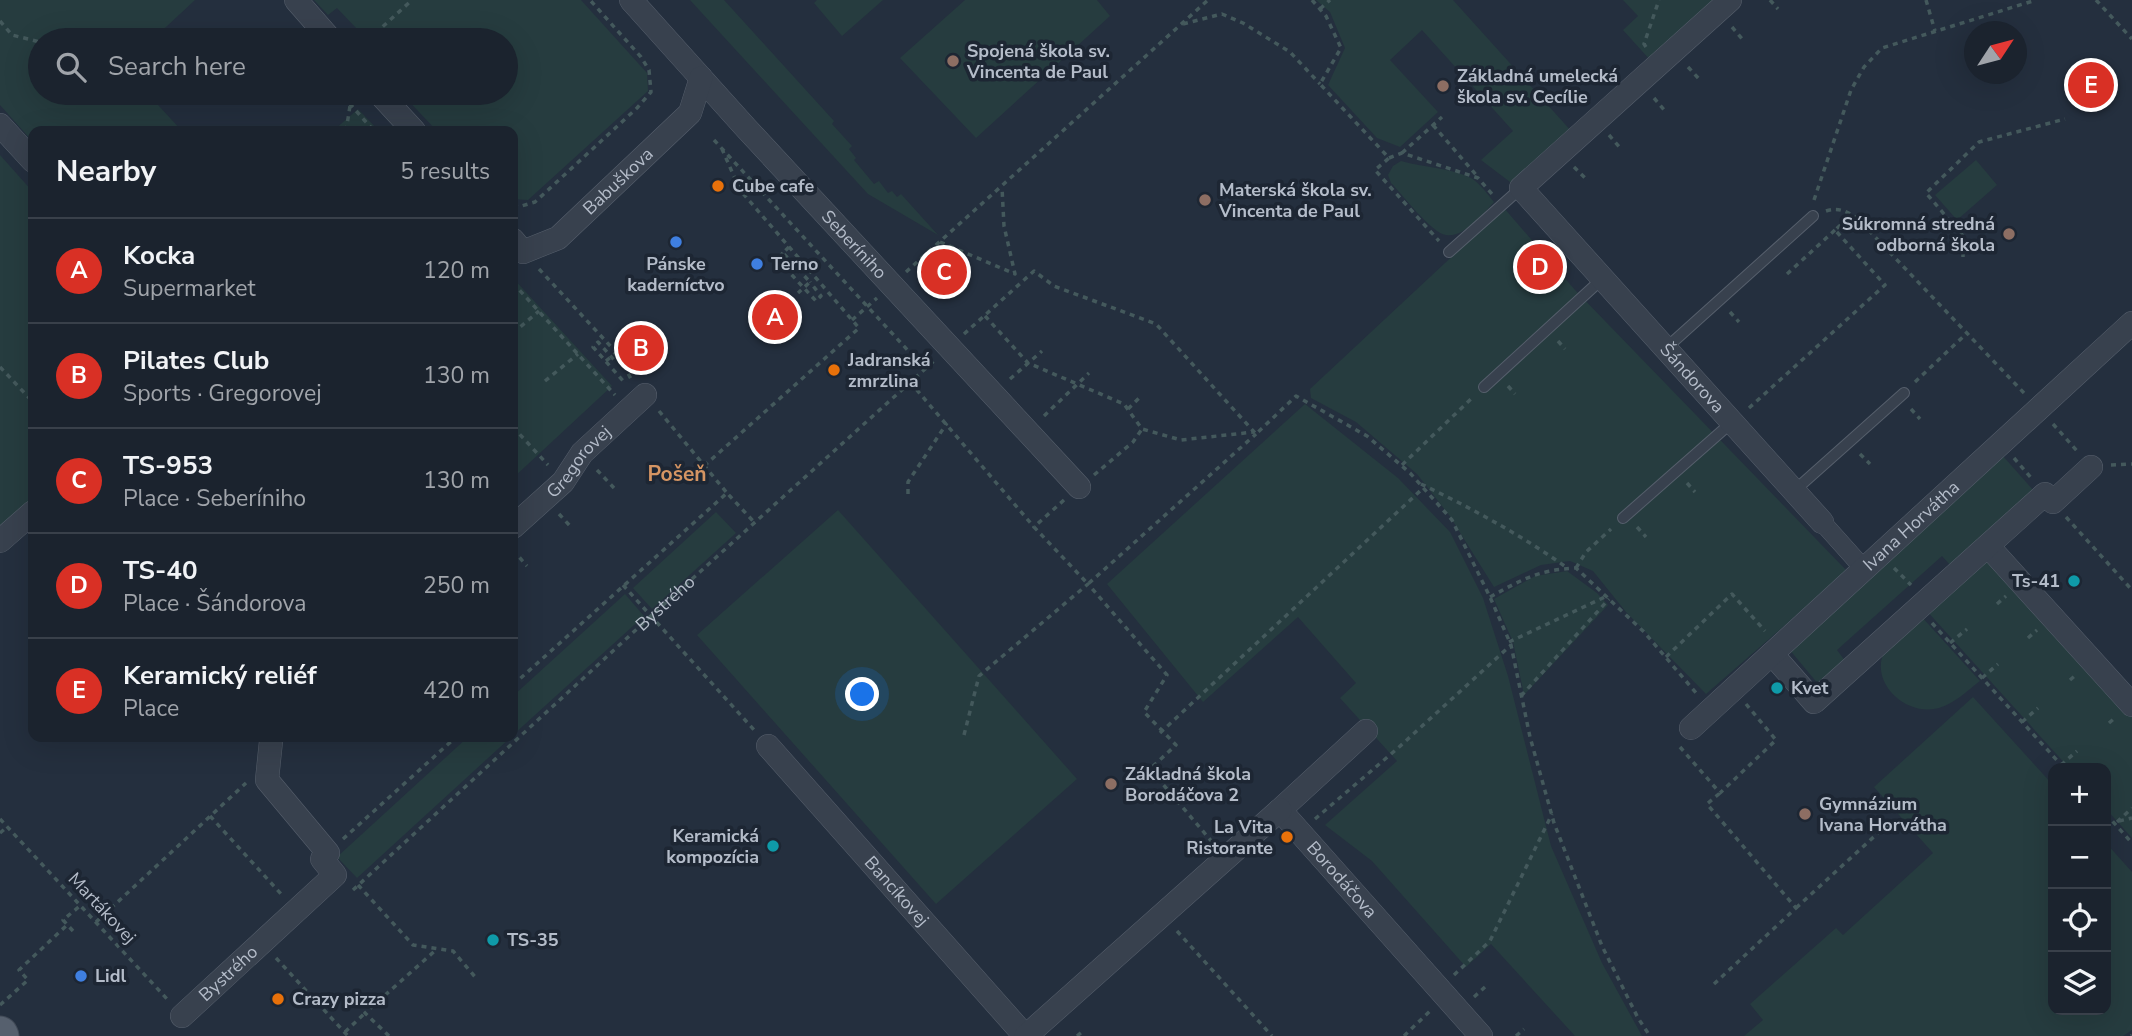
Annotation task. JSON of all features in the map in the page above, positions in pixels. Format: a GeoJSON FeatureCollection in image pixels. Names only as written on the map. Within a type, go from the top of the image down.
{"type":"FeatureCollection","features":[{"type":"Feature","properties":{"kind":"street"},"geometry":{"type":"LineString","coordinates":[[296,0],[320,28]]}},
{"type":"Feature","properties":{"kind":"street","name":"Seberíniho"},"geometry":{"type":"LineString","coordinates":[[631,0],[1079,487]]}},
{"type":"Feature","properties":{"kind":"street"},"geometry":{"type":"LineString","coordinates":[[1521,188],[1728,10]]}},
{"type":"Feature","properties":{"kind":"street","name":"Babuškova"},"geometry":{"type":"LineString","coordinates":[[518,246],[558,238],[690,113],[701,78]]}},
{"type":"Feature","properties":{"kind":"street"},"geometry":{"type":"LineString","coordinates":[[390,105],[409,126]]}},
{"type":"Feature","properties":{"kind":"street"},"geometry":{"type":"LineString","coordinates":[[0,125],[28,156]]}},
{"type":"Feature","properties":{"kind":"street","name":"Šándorova"},"geometry":{"type":"LineString","coordinates":[[1521,188],[1665,349],[1740,416],[1794,491],[1822,522],[1872,561]]}},
{"type":"Feature","properties":{"kind":"street","name":"Ivana Horvátha"},"geometry":{"type":"LineString","coordinates":[[1685,737],[1733,689],[2132,323]]}},
{"type":"Feature","properties":{"kind":"street","name":"Gregorovej"},"geometry":{"type":"LineString","coordinates":[[518,522],[563,482],[582,453],[633,396]]}},
{"type":"Feature","properties":{"kind":"street"},"geometry":{"type":"LineString","coordinates":[[1776,650],[1814,702],[1988,546],[2091,467]]}},
{"type":"Feature","properties":{"kind":"street"},"geometry":{"type":"LineString","coordinates":[[0,541],[28,516]]}},
{"type":"Feature","properties":{"kind":"street"},"geometry":{"type":"LineString","coordinates":[[1988,546],[2132,705]]}},
{"type":"Feature","properties":{"kind":"street"},"geometry":{"type":"LineString","coordinates":[[1026,1036],[1366,731]]}},
{"type":"Feature","properties":{"kind":"street"},"geometry":{"type":"LineString","coordinates":[[270,744],[267,780],[332,864]]}},
{"type":"Feature","properties":{"kind":"street","name":"Bancíkovej"},"geometry":{"type":"LineString","coordinates":[[768,746],[1026,1036]]}},
{"type":"Feature","properties":{"kind":"street","name":"Borodáčova"},"geometry":{"type":"LineString","coordinates":[[1280,810],[1481,1036]]}},
{"type":"Feature","properties":{"kind":"street","name":"Bystrého"},"geometry":{"type":"LineString","coordinates":[[183,1016],[296,911],[332,864]]}},
{"type":"Feature","properties":{"kind":"lane"},"geometry":{"type":"LineString","coordinates":[[1449,252],[1521,188]]}},
{"type":"Feature","properties":{"kind":"lane"},"geometry":{"type":"LineString","coordinates":[[1665,349],[1814,216]]}},
{"type":"Feature","properties":{"kind":"lane"},"geometry":{"type":"LineString","coordinates":[[1484,387],[1602,279]]}},
{"type":"Feature","properties":{"kind":"lane"},"geometry":{"type":"LineString","coordinates":[[1794,491],[1904,393]]}},
{"type":"Feature","properties":{"kind":"lane"},"geometry":{"type":"LineString","coordinates":[[1623,518],[1740,416]]}},
{"type":"Feature","properties":{"kind":"path"},"geometry":{"type":"LineString","coordinates":[[381,28],[412,0]]}},
{"type":"Feature","properties":{"kind":"path"},"geometry":{"type":"LineString","coordinates":[[590,0],[656,75]]}},
{"type":"Feature","properties":{"kind":"path"},"geometry":{"type":"LineString","coordinates":[[852,320],[1208,0]]}},
{"type":"Feature","properties":{"kind":"path"},"geometry":{"type":"LineString","coordinates":[[1312,0],[1326,16],[1341,48],[1320,84]]}},
{"type":"Feature","properties":{"kind":"path"},"geometry":{"type":"LineString","coordinates":[[1320,9],[1329,0]]}},
{"type":"Feature","properties":{"kind":"path"},"geometry":{"type":"LineString","coordinates":[[1644,44],[1659,0]]}},
{"type":"Feature","properties":{"kind":"path"},"geometry":{"type":"LineString","coordinates":[[1770,0],[1778,9]]}},
{"type":"Feature","properties":{"kind":"path"},"geometry":{"type":"LineString","coordinates":[[1926,0],[1935,31]]}},
{"type":"Feature","properties":{"kind":"path"},"geometry":{"type":"LineString","coordinates":[[2036,0],[1882,48],[1864,67],[1851,90],[1814,197],[1814,216],[1833,209],[1852,215],[1896,258],[2091,467]]}},
{"type":"Feature","properties":{"kind":"path"},"geometry":{"type":"LineString","coordinates":[[2096,0],[2132,39]]}},
{"type":"Feature","properties":{"kind":"path"},"geometry":{"type":"LineString","coordinates":[[1728,10],[1744,40]]}},
{"type":"Feature","properties":{"kind":"path"},"geometry":{"type":"LineString","coordinates":[[1181,24],[1222,14],[1243,23],[1290,52],[1389,158]]}},
{"type":"Feature","properties":{"kind":"path"},"geometry":{"type":"LineString","coordinates":[[0,22],[12,35],[28,39]]}},
{"type":"Feature","properties":{"kind":"path"},"geometry":{"type":"LineString","coordinates":[[1682,60],[1700,80]]}},
{"type":"Feature","properties":{"kind":"path"},"geometry":{"type":"LineString","coordinates":[[518,207],[535,202],[637,108],[651,92],[649,70]]}},
{"type":"Feature","properties":{"kind":"path"},"geometry":{"type":"LineString","coordinates":[[1648,92],[1665,111]]}},
{"type":"Feature","properties":{"kind":"path"},"geometry":{"type":"LineString","coordinates":[[347,126],[350,105]]}},
{"type":"Feature","properties":{"kind":"path"},"geometry":{"type":"LineString","coordinates":[[351,105],[370,126]]}},
{"type":"Feature","properties":{"kind":"path"},"geometry":{"type":"LineString","coordinates":[[1442,117],[1402,153],[1389,158],[1375,170],[1449,252]]}},
{"type":"Feature","properties":{"kind":"path"},"geometry":{"type":"LineString","coordinates":[[1963,257],[1963,236],[1926,193],[1979,142],[2065,120]]}},
{"type":"Feature","properties":{"kind":"path"},"geometry":{"type":"LineString","coordinates":[[1433,125],[1502,205]]}},
{"type":"Feature","properties":{"kind":"path"},"geometry":{"type":"LineString","coordinates":[[1605,131],[1622,150]]}},
{"type":"Feature","properties":{"kind":"path"},"geometry":{"type":"LineString","coordinates":[[713,140],[925,369],[910,382],[1034,527],[1167,675],[1144,712],[1176,745],[1150,769],[1225,858]]}},
{"type":"Feature","properties":{"kind":"path"},"geometry":{"type":"LineString","coordinates":[[722,149],[730,142]]}},
{"type":"Feature","properties":{"kind":"path"},"geometry":{"type":"LineString","coordinates":[[704,466],[859,328],[740,190],[722,149]]}},
{"type":"Feature","properties":{"kind":"path"},"geometry":{"type":"LineString","coordinates":[[1402,153],[1478,177]]}},
{"type":"Feature","properties":{"kind":"path"},"geometry":{"type":"LineString","coordinates":[[1571,163],[1588,181]]}},
{"type":"Feature","properties":{"kind":"path"},"geometry":{"type":"LineString","coordinates":[[1002,186],[1004,226],[1015,274]]}},
{"type":"Feature","properties":{"kind":"path"},"geometry":{"type":"LineString","coordinates":[[1787,274],[1852,215]]}},
{"type":"Feature","properties":{"kind":"path"},"geometry":{"type":"LineString","coordinates":[[1740,416],[1885,285],[1835,230]]}},
{"type":"Feature","properties":{"kind":"path"},"geometry":{"type":"LineString","coordinates":[[940,242],[1015,274],[1022,281]]}},
{"type":"Feature","properties":{"kind":"path"},"geometry":{"type":"LineString","coordinates":[[518,246],[618,354],[634,383],[633,396]]}},
{"type":"Feature","properties":{"kind":"path"},"geometry":{"type":"LineString","coordinates":[[783,253],[821,296],[816,301],[777,259],[783,253],[789,247]]}},
{"type":"Feature","properties":{"kind":"path"},"geometry":{"type":"LineString","coordinates":[[949,348],[1034,271],[1054,286],[1156,324],[1255,433]]}},
{"type":"Feature","properties":{"kind":"path"},"geometry":{"type":"LineString","coordinates":[[798,293],[810,282]]}},
{"type":"Feature","properties":{"kind":"path"},"geometry":{"type":"LineString","coordinates":[[518,288],[578,354],[633,396]]}},
{"type":"Feature","properties":{"kind":"path"},"geometry":{"type":"LineString","coordinates":[[518,329],[539,311]]}},
{"type":"Feature","properties":{"kind":"path"},"geometry":{"type":"LineString","coordinates":[[985,316],[1028,363],[1124,404],[1142,429],[1181,440],[1255,433]]}},
{"type":"Feature","properties":{"kind":"path"},"geometry":{"type":"LineString","coordinates":[[1904,393],[1967,333]]}},
{"type":"Feature","properties":{"kind":"path"},"geometry":{"type":"LineString","coordinates":[[618,354],[616,362],[598,342],[593,347],[633,396],[704,466],[754,522]]}},
{"type":"Feature","properties":{"kind":"path"},"geometry":{"type":"LineString","coordinates":[[993,394],[1042,351]]}},
{"type":"Feature","properties":{"kind":"path"},"geometry":{"type":"LineString","coordinates":[[545,381],[578,354]]}},
{"type":"Feature","properties":{"kind":"path"},"geometry":{"type":"LineString","coordinates":[[606,362],[618,354]]}},
{"type":"Feature","properties":{"kind":"path"},"geometry":{"type":"LineString","coordinates":[[0,367],[28,397]]}},
{"type":"Feature","properties":{"kind":"path"},"geometry":{"type":"LineString","coordinates":[[1027,432],[1089,373]]}},
{"type":"Feature","properties":{"kind":"path","name":"Bystrého"},"geometry":{"type":"LineString","coordinates":[[518,738],[910,382]]}},
{"type":"Feature","properties":{"kind":"path"},"geometry":{"type":"LineString","coordinates":[[1401,465],[1484,387]]}},
{"type":"Feature","properties":{"kind":"path"},"geometry":{"type":"LineString","coordinates":[[964,735],[979,676],[1087,584],[1296,396],[1367,436],[1401,465],[1452,520],[1510,643],[1552,814],[1602,946],[1638,1018],[1650,1036]]}},
{"type":"Feature","properties":{"kind":"path"},"geometry":{"type":"LineString","coordinates":[[1128,409],[1139,398]]}},
{"type":"Feature","properties":{"kind":"path"},"geometry":{"type":"LineString","coordinates":[[908,494],[908,482],[947,423]]}},
{"type":"Feature","properties":{"kind":"path"},"geometry":{"type":"LineString","coordinates":[[1034,527],[1133,442],[1142,429]]}},
{"type":"Feature","properties":{"kind":"path"},"geometry":{"type":"LineString","coordinates":[[518,432],[563,482]]}},
{"type":"Feature","properties":{"kind":"path"},"geometry":{"type":"LineString","coordinates":[[2001,443],[2132,590]]}},
{"type":"Feature","properties":{"kind":"path"},"geometry":{"type":"LineString","coordinates":[[593,466],[614,488]]}},
{"type":"Feature","properties":{"kind":"path"},"geometry":{"type":"LineString","coordinates":[[1419,483],[1467,506],[1568,569]]}},
{"type":"Feature","properties":{"kind":"path"},"geometry":{"type":"LineString","coordinates":[[1161,732],[1420,491]]}},
{"type":"Feature","properties":{"kind":"path"},"geometry":{"type":"LineString","coordinates":[[518,680],[727,493]]}},
{"type":"Feature","properties":{"kind":"path"},"geometry":{"type":"LineString","coordinates":[[1576,568],[1586,551],[1623,518]]}},
{"type":"Feature","properties":{"kind":"path"},"geometry":{"type":"LineString","coordinates":[[518,556],[527,566]]}},
{"type":"Feature","properties":{"kind":"path"},"geometry":{"type":"LineString","coordinates":[[1872,561],[1922,605],[1950,643],[2058,763]]}},
{"type":"Feature","properties":{"kind":"path"},"geometry":{"type":"LineString","coordinates":[[1490,597],[1531,574],[1576,568],[1666,657],[1712,709]]}},
{"type":"Feature","properties":{"kind":"path"},"geometry":{"type":"LineString","coordinates":[[623,584],[768,746]]}},
{"type":"Feature","properties":{"kind":"path"},"geometry":{"type":"LineString","coordinates":[[1666,657],[1732,594],[1776,650]]}},
{"type":"Feature","properties":{"kind":"path"},"geometry":{"type":"LineString","coordinates":[[1311,823],[1398,748],[1510,643],[1608,597]]}},
{"type":"Feature","properties":{"kind":"path"},"geometry":{"type":"LineString","coordinates":[[1521,696],[1608,597]]}},
{"type":"Feature","properties":{"kind":"path"},"geometry":{"type":"LineString","coordinates":[[1950,643],[1967,629]]}},
{"type":"Feature","properties":{"kind":"path"},"geometry":{"type":"LineString","coordinates":[[1982,678],[1998,663]]}},
{"type":"Feature","properties":{"kind":"path"},"geometry":{"type":"LineString","coordinates":[[1733,689],[1776,740],[1707,804],[1796,908]]}},
{"type":"Feature","properties":{"kind":"path"},"geometry":{"type":"LineString","coordinates":[[2022,722],[2038,708]]}},
{"type":"Feature","properties":{"kind":"path"},"geometry":{"type":"LineString","coordinates":[[1685,737],[1720,793]]}},
{"type":"Feature","properties":{"kind":"path"},"geometry":{"type":"LineString","coordinates":[[451,742],[332,864],[351,891],[358,885],[413,945],[453,951],[477,978]]}},
{"type":"Feature","properties":{"kind":"path","name":"Bystrého"},"geometry":{"type":"LineString","coordinates":[[358,885],[514,742]]}},
{"type":"Feature","properties":{"kind":"path"},"geometry":{"type":"LineString","coordinates":[[96,922],[210,816],[270,744]]}},
{"type":"Feature","properties":{"kind":"path"},"geometry":{"type":"LineString","coordinates":[[2066,763],[2077,751]]}},
{"type":"Feature","properties":{"kind":"path"},"geometry":{"type":"LineString","coordinates":[[2115,822],[2132,808]]}},
{"type":"Feature","properties":{"kind":"path"},"geometry":{"type":"LineString","coordinates":[[1453,975],[1490,941],[1552,814]]}},
{"type":"Feature","properties":{"kind":"path"},"geometry":{"type":"LineString","coordinates":[[210,816],[296,911]]}},
{"type":"Feature","properties":{"kind":"path"},"geometry":{"type":"LineString","coordinates":[[2111,818],[2132,843]]}},
{"type":"Feature","properties":{"kind":"path"},"geometry":{"type":"LineString","coordinates":[[2115,822],[2132,818]]}},
{"type":"Feature","properties":{"kind":"path","name":"Martákovej"},"geometry":{"type":"LineString","coordinates":[[0,819],[183,1016]]}},
{"type":"Feature","properties":{"kind":"path"},"geometry":{"type":"LineString","coordinates":[[1714,984],[1889,823]]}},
{"type":"Feature","properties":{"kind":"path"},"geometry":{"type":"LineString","coordinates":[[0,833],[7,827]]}},
{"type":"Feature","properties":{"kind":"path"},"geometry":{"type":"LineString","coordinates":[[73,931],[63,920],[80,905]]}},
{"type":"Feature","properties":{"kind":"path"},"geometry":{"type":"LineString","coordinates":[[1162,914],[1272,1036]]}},
{"type":"Feature","properties":{"kind":"path"},"geometry":{"type":"LineString","coordinates":[[0,1005],[28,980],[19,970],[67,925]]}},
{"type":"Feature","properties":{"kind":"path"},"geometry":{"type":"LineString","coordinates":[[262,943],[346,1034],[365,1013],[437,949]]}},
{"type":"Feature","properties":{"kind":"path"},"geometry":{"type":"LineString","coordinates":[[1404,1036],[1446,997]]}},
{"type":"Feature","properties":{"kind":"path"},"geometry":{"type":"LineString","coordinates":[[365,1013],[389,1036]]}},
{"type":"Feature","properties":{"kind":"path"},"geometry":{"type":"LineString","coordinates":[[1516,1036],[1524,1029]]}},
{"type":"Feature","properties":{"kind":"path"},"geometry":{"type":"LineString","coordinates":[[1077,1036],[1083,1031]]}},
{"type":"Feature","properties":{"kind":"green space"},"geometry":{"type":"Polygon","coordinates":[[[0,0],[195,0],[165,28],[28,28],[28,105],[158,105],[177,126],[28,126],[28,136],[0,105],[0,0]]]}},
{"type":"Feature","properties":{"kind":"green space"},"geometry":{"type":"Polygon","coordinates":[[[314,0],[581,0],[647,73],[648,91],[528,200],[518,199],[518,126],[432,126],[412,105],[518,105],[518,28],[356,28],[337,8],[328,15],[314,0]]]}},
{"type":"Feature","properties":{"kind":"green space"},"geometry":{"type":"Polygon","coordinates":[[[690,0],[724,0],[834,121],[832,124],[852,146],[849,149],[856,158],[854,160],[874,184],[879,181],[888,193],[892,191],[897,197],[901,194],[938,235],[868,194],[690,0]]]}},
{"type":"Feature","properties":{"kind":"green space"},"geometry":{"type":"Polygon","coordinates":[[[817,0],[883,0],[842,36],[814,3],[817,0]]]}},
{"type":"Feature","properties":{"kind":"green space"},"geometry":{"type":"Polygon","coordinates":[[[965,0],[1097,0],[1110,16],[976,138],[900,58],[965,0]]]}},
{"type":"Feature","properties":{"kind":"green space"},"geometry":{"type":"Polygon","coordinates":[[[1316,0],[1453,0],[1573,133],[1514,185],[1481,160],[1513,131],[1422,30],[1390,60],[1438,112],[1400,147],[1377,138],[1328,85],[1345,48],[1330,12],[1316,0]]]}},
{"type":"Feature","properties":{"kind":"green space"},"geometry":{"type":"Polygon","coordinates":[[[1623,0],[1724,0],[1651,61],[1623,30],[1638,16],[1623,0]]]}},
{"type":"Feature","properties":{"kind":"green space"},"geometry":{"type":"Polygon","coordinates":[[[358,109],[374,126],[339,126],[358,109]]]}},
{"type":"Feature","properties":{"kind":"green space"},"geometry":{"type":"Polygon","coordinates":[[[0,155],[28,186],[28,508],[0,534],[0,155]]]}},
{"type":"Feature","properties":{"kind":"green space"},"geometry":{"type":"Polygon","coordinates":[[[1976,160],[1997,185],[1957,220],[1935,195],[1976,160]]]}},
{"type":"Feature","properties":{"kind":"green space"},"geometry":{"type":"Polygon","coordinates":[[[1401,161],[1471,178],[1494,202],[1479,219],[1460,233],[1440,233],[1425,221],[1391,183],[1388,175],[1393,166],[1401,161]]]}},
{"type":"Feature","properties":{"kind":"green space"},"geometry":{"type":"Polygon","coordinates":[[[1504,208],[1575,290],[1847,571],[1706,694],[1626,612],[1593,571],[1570,561],[1541,565],[1494,587],[1449,515],[1417,474],[1356,422],[1311,398],[1310,389],[1504,208]]]}},
{"type":"Feature","properties":{"kind":"green space"},"geometry":{"type":"Polygon","coordinates":[[[518,283],[612,386],[518,473],[518,283]]]}},
{"type":"Feature","properties":{"kind":"green space"},"geometry":{"type":"Polygon","coordinates":[[[1305,404],[1398,478],[1450,532],[1483,598],[1508,676],[1551,846],[1602,963],[1642,1036],[1575,1036],[1491,944],[1466,967],[1372,861],[1325,825],[1397,761],[1340,698],[1356,683],[1298,617],[1203,702],[1107,584],[1305,404]]]}},
{"type":"Feature","properties":{"kind":"green space"},"geometry":{"type":"Polygon","coordinates":[[[2002,455],[2034,491],[1951,566],[1942,556],[1837,650],[1846,662],[1819,685],[1789,649],[2002,455]]]}},
{"type":"Feature","properties":{"kind":"green space"},"geometry":{"type":"Polygon","coordinates":[[[838,510],[1077,779],[936,904],[697,635],[838,510]]]}},
{"type":"Feature","properties":{"kind":"green space"},"geometry":{"type":"Polygon","coordinates":[[[716,512],[736,533],[652,609],[633,588],[716,512]]]}},
{"type":"Feature","properties":{"kind":"green space"},"geometry":{"type":"Polygon","coordinates":[[[1991,560],[2132,715],[2132,838],[2111,815],[2111,763],[2064,763],[1925,609],[1960,577],[1991,560]]]}},
{"type":"Feature","properties":{"kind":"green space"},"geometry":{"type":"Polygon","coordinates":[[[1567,571],[1597,593],[1608,605],[1524,695],[1513,642],[1494,599],[1535,576],[1567,571]]]}},
{"type":"Feature","properties":{"kind":"green space"},"geometry":{"type":"Polygon","coordinates":[[[625,594],[644,616],[518,730],[518,691],[625,594]]]}},
{"type":"Feature","properties":{"kind":"green space"},"geometry":{"type":"Polygon","coordinates":[[[1920,615],[1980,681],[1955,700],[1939,708],[1914,707],[1903,702],[1886,685],[1882,674],[1881,662],[1888,645],[1920,615]]]}},
{"type":"Feature","properties":{"kind":"green space"},"geometry":{"type":"Polygon","coordinates":[[[1973,697],[2048,780],[2048,1015],[2111,1015],[2111,849],[2132,872],[2132,1030],[2123,1036],[1744,1036],[1763,1020],[1750,1004],[1836,928],[1843,935],[1933,853],[1874,787],[1973,697]]]}},
{"type":"Feature","properties":{"kind":"green space"},"geometry":{"type":"Polygon","coordinates":[[[463,742],[506,742],[357,878],[337,857],[463,742]]]}},
{"type":"Feature","properties":{"kind":"place","name":"Spojená škola sv. Vincenta de Paul"},"geometry":{"type":"Point","coordinates":[953,61]}},
{"type":"Feature","properties":{"kind":"place","name":"Keramický reliéf"},"geometry":{"type":"Point","coordinates":[2091,85]}},
{"type":"Feature","properties":{"kind":"place","name":"Základná umelecká škola sv. Cecílie"},"geometry":{"type":"Point","coordinates":[1443,86]}},
{"type":"Feature","properties":{"kind":"place","name":"Cube cafe"},"geometry":{"type":"Point","coordinates":[718,186]}},
{"type":"Feature","properties":{"kind":"place","name":"Materská škola sv. Vincenta de Paul"},"geometry":{"type":"Point","coordinates":[1205,200]}},
{"type":"Feature","properties":{"kind":"place","name":"Súkromná stredná odborná škola"},"geometry":{"type":"Point","coordinates":[2009,234]}},
{"type":"Feature","properties":{"kind":"place","name":"Pánske kaderníctvo"},"geometry":{"type":"Point","coordinates":[676,242]}},
{"type":"Feature","properties":{"kind":"place","name":"Terno"},"geometry":{"type":"Point","coordinates":[757,264]}},
{"type":"Feature","properties":{"kind":"place","name":"TS-40"},"geometry":{"type":"Point","coordinates":[1540,267]}},
{"type":"Feature","properties":{"kind":"place","name":"TS-953"},"geometry":{"type":"Point","coordinates":[944,272]}},
{"type":"Feature","properties":{"kind":"place","name":"Kocka"},"geometry":{"type":"Point","coordinates":[775,317]}},
{"type":"Feature","properties":{"kind":"place","name":"Pilates Club"},"geometry":{"type":"Point","coordinates":[641,348]}},
{"type":"Feature","properties":{"kind":"place","name":"Jadranská zmrzlina"},"geometry":{"type":"Point","coordinates":[834,370]}},
{"type":"Feature","properties":{"kind":"place","name":"Ts-41"},"geometry":{"type":"Point","coordinates":[2074,581]}},
{"type":"Feature","properties":{"kind":"place","name":"Kvet"},"geometry":{"type":"Point","coordinates":[1777,688]}},
{"type":"Feature","properties":{"kind":"place","name":"Základná škola Borodáčova 2"},"geometry":{"type":"Point","coordinates":[1111,784]}},
{"type":"Feature","properties":{"kind":"place","name":"Gymnázium Ivana Horvátha"},"geometry":{"type":"Point","coordinates":[1805,814]}},
{"type":"Feature","properties":{"kind":"place","name":"La Vita Ristorante"},"geometry":{"type":"Point","coordinates":[1287,837]}},
{"type":"Feature","properties":{"kind":"place","name":"Keramická kompozícia"},"geometry":{"type":"Point","coordinates":[773,846]}},
{"type":"Feature","properties":{"kind":"place","name":"TS-35"},"geometry":{"type":"Point","coordinates":[493,940]}},
{"type":"Feature","properties":{"kind":"place","name":"Lidl"},"geometry":{"type":"Point","coordinates":[81,976]}},
{"type":"Feature","properties":{"kind":"place","name":"Crazy pizza"},"geometry":{"type":"Point","coordinates":[278,999]}},
{"type":"Feature","properties":{"kind":"district","name":"Pošeň"},"geometry":{"type":"Point","coordinates":[677,474]}}]}
